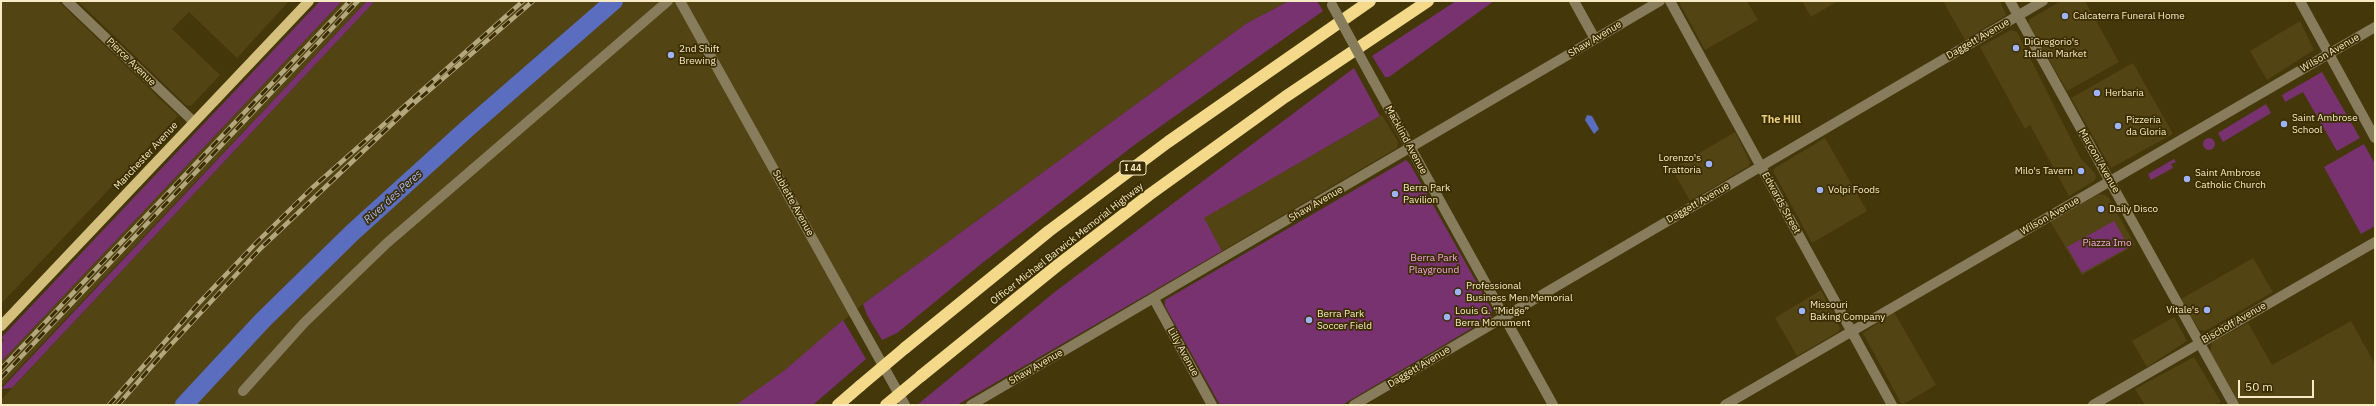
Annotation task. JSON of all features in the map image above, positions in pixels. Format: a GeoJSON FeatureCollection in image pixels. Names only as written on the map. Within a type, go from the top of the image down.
{"type":"FeatureCollection","features":[{"type":"Feature","properties":{"kind":"highway","name":"Officer Michael Barwick Memorial Highway"},"geometry":{"type":"LineString","coordinates":[[838,405],[905,348],[1050,231],[1168,142],[1370,1]]}},
{"type":"Feature","properties":{"kind":"highway","name":"Officer Michael Barwick Memorial Highway"},"geometry":{"type":"LineString","coordinates":[[886,405],[1058,265],[1149,195],[1285,97],[1428,1]]}},
{"type":"Feature","properties":{"kind":"main road","name":"Manchester Avenue"},"geometry":{"type":"LineString","coordinates":[[1,326],[309,1]]}},
{"type":"Feature","properties":{"kind":"street","name":"Pierce Avenue"},"geometry":{"type":"LineString","coordinates":[[67,1],[194,122]]}},
{"type":"Feature","properties":{"kind":"street"},"geometry":{"type":"LineString","coordinates":[[243,391],[304,323],[387,243],[668,1]]}},
{"type":"Feature","properties":{"kind":"street","name":"Sublette Avenue"},"geometry":{"type":"LineString","coordinates":[[680,1],[905,405]]}},
{"type":"Feature","properties":{"kind":"street"},"geometry":{"type":"LineString","coordinates":[[1574,1],[1595,39]]}},
{"type":"Feature","properties":{"kind":"street","name":"Shaw Avenue"},"geometry":{"type":"LineString","coordinates":[[970,405],[1154,299],[1660,1]]}},
{"type":"Feature","properties":{"kind":"street","name":"Edwards Street"},"geometry":{"type":"LineString","coordinates":[[1670,1],[1892,405]]}},
{"type":"Feature","properties":{"kind":"street","name":"Marconi Avenue"},"geometry":{"type":"LineString","coordinates":[[2010,1],[2234,405]]}},
{"type":"Feature","properties":{"kind":"street","name":"Daggett Avenue"},"geometry":{"type":"LineString","coordinates":[[1354,405],[2043,1]]}},
{"type":"Feature","properties":{"kind":"street"},"geometry":{"type":"LineString","coordinates":[[2300,1],[2375,138]]}},
{"type":"Feature","properties":{"kind":"street","name":"Macklind Avenue"},"geometry":{"type":"LineString","coordinates":[[1331,3],[1553,405]]}},
{"type":"Feature","properties":{"kind":"street","name":"Wilson Avenue"},"geometry":{"type":"LineString","coordinates":[[1725,405],[2375,27]]}},
{"type":"Feature","properties":{"kind":"street","name":"Bischoff Avenue"},"geometry":{"type":"LineString","coordinates":[[2094,405],[2375,242]]}},
{"type":"Feature","properties":{"kind":"street","name":"Lilly Avenue"},"geometry":{"type":"LineString","coordinates":[[1154,299],[1212,405]]}},
{"type":"Feature","properties":{"kind":"shaded area"},"geometry":{"type":"Polygon","coordinates":[[[1,1],[58,1],[178,116],[1,304],[1,1]]]}},
{"type":"Feature","properties":{"kind":"shaded area"},"geometry":{"type":"Polygon","coordinates":[[[78,1],[289,1],[237,58],[189,12],[172,29],[220,75],[191,106],[186,105],[78,1]]]}},
{"type":"Feature","properties":{"kind":"shaded area"},"geometry":{"type":"Polygon","coordinates":[[[342,1],[367,1],[1,387],[1,362],[342,1]]]}},
{"type":"Feature","properties":{"kind":"shaded area"},"geometry":{"type":"Polygon","coordinates":[[[375,1],[1289,1],[1247,23],[863,304],[744,405],[1,405],[1,400],[375,1]]]}},
{"type":"Feature","properties":{"kind":"shaded area"},"geometry":{"type":"Polygon","coordinates":[[[1680,1],[1747,1],[1758,20],[1705,50],[1680,4],[1680,1]]]}},
{"type":"Feature","properties":{"kind":"shaded area"},"geometry":{"type":"Polygon","coordinates":[[[1802,1],[1838,1],[1811,17],[1802,1]]]}},
{"type":"Feature","properties":{"kind":"shaded area"},"geometry":{"type":"Polygon","coordinates":[[[1943,1],[2000,1],[2006,15],[1965,40],[1943,1]]]}},
{"type":"Feature","properties":{"kind":"shaded area"},"geometry":{"type":"Polygon","coordinates":[[[2061,1],[2085,1],[2119,62],[2067,91],[2028,23],[2030,19],[2061,1]]]}},
{"type":"Feature","properties":{"kind":"shaded area"},"geometry":{"type":"Polygon","coordinates":[[[2300,21],[2314,50],[2267,80],[2250,51],[2300,21]]]}},
{"type":"Feature","properties":{"kind":"shaded area"},"geometry":{"type":"Polygon","coordinates":[[[2011,30],[2017,32],[2081,159],[2095,173],[2096,177],[2094,181],[2069,196],[2030,125],[2025,129],[1980,47],[2011,30]]]}},
{"type":"Feature","properties":{"kind":"shaded area"},"geometry":{"type":"Polygon","coordinates":[[[2133,63],[2173,134],[2111,168],[2071,98],[2133,63]]]}},
{"type":"Feature","properties":{"kind":"shaded area"},"geometry":{"type":"Polygon","coordinates":[[[1382,115],[1398,142],[1397,148],[1222,251],[1203,218],[1382,115]]]}},
{"type":"Feature","properties":{"kind":"shaded area","name":"Lorenzo's Trattoria"},"geometry":{"type":"Polygon","coordinates":[[[1735,132],[1750,162],[1749,166],[1690,201],[1672,169],[1735,132]]]}},
{"type":"Feature","properties":{"kind":"shaded area","name":"Volpi Foods"},"geometry":{"type":"Polygon","coordinates":[[[1825,138],[1867,211],[1812,243],[1773,171],[1775,168],[1825,138]]]}},
{"type":"Feature","properties":{"kind":"shaded area"},"geometry":{"type":"Polygon","coordinates":[[[2099,194],[2105,195],[2109,198],[2135,245],[2082,275],[2050,221],[2099,194]]]}},
{"type":"Feature","properties":{"kind":"shaded area"},"geometry":{"type":"Polygon","coordinates":[[[2253,258],[2273,292],[2205,331],[2199,330],[2181,299],[2253,258]]]}},
{"type":"Feature","properties":{"kind":"shaded area"},"geometry":{"type":"Polygon","coordinates":[[[1821,290],[1840,328],[1838,332],[1797,356],[1775,318],[1821,290]]]}},
{"type":"Feature","properties":{"kind":"shaded area"},"geometry":{"type":"Polygon","coordinates":[[[1894,312],[1936,385],[1902,405],[1863,333],[1894,312]]]}},
{"type":"Feature","properties":{"kind":"shaded area"},"geometry":{"type":"Polygon","coordinates":[[[2174,317],[2187,341],[2147,367],[2132,341],[2174,317]]]}},
{"type":"Feature","properties":{"kind":"shaded area"},"geometry":{"type":"Polygon","coordinates":[[[2351,321],[2375,364],[2375,405],[2240,405],[2210,352],[2212,342],[2248,323],[2272,365],[2351,321]]]}},
{"type":"Feature","properties":{"kind":"shaded area"},"geometry":{"type":"Polygon","coordinates":[[[2194,357],[2221,402],[2215,405],[2145,405],[2135,389],[2194,357]]]}},
{"type":"Feature","properties":{"kind":"green space"},"geometry":{"type":"Polygon","coordinates":[[[320,1],[342,1],[1,362],[1,343],[4,340],[1,338],[320,1]]]}},
{"type":"Feature","properties":{"kind":"green space"},"geometry":{"type":"Polygon","coordinates":[[[367,1],[375,1],[12,388],[1,389],[367,1]]]}},
{"type":"Feature","properties":{"kind":"green space"},"geometry":{"type":"Polygon","coordinates":[[[1289,1],[1317,1],[1323,11],[1137,143],[981,264],[897,333],[882,340],[867,315],[863,304],[1247,23],[1289,1]]]}},
{"type":"Feature","properties":{"kind":"green space"},"geometry":{"type":"Polygon","coordinates":[[[1456,1],[1494,1],[1389,77],[1385,77],[1372,56],[1456,1]]]}},
{"type":"Feature","properties":{"kind":"green space"},"geometry":{"type":"Polygon","coordinates":[[[1354,68],[1380,116],[1204,218],[1222,251],[957,405],[917,405],[1056,291],[1354,68]]]}},
{"type":"Feature","properties":{"kind":"green space"},"geometry":{"type":"Polygon","coordinates":[[[2322,72],[2360,138],[2337,151],[2303,92],[2285,102],[2282,95],[2322,72]]]}},
{"type":"Feature","properties":{"kind":"green space"},"geometry":{"type":"Polygon","coordinates":[[[2266,104],[2271,113],[2223,142],[2218,133],[2266,104]]]}},
{"type":"Feature","properties":{"kind":"green space"},"geometry":{"type":"Polygon","coordinates":[[[2207,138],[2211,138],[2215,144],[2211,150],[2207,150],[2203,146],[2203,142],[2207,138]]]}},
{"type":"Feature","properties":{"kind":"green space"},"geometry":{"type":"Polygon","coordinates":[[[2364,144],[2375,164],[2375,226],[2361,234],[2324,167],[2364,144]]]}},
{"type":"Feature","properties":{"kind":"green space"},"geometry":{"type":"Polygon","coordinates":[[[2174,159],[2176,162],[2171,164],[2173,168],[2151,180],[2148,174],[2174,159]]]}},
{"type":"Feature","properties":{"kind":"green space","name":"Berra Park Playground"},"geometry":{"type":"Polygon","coordinates":[[[1406,160],[1410,164],[1492,310],[1491,317],[1342,405],[1220,405],[1165,306],[1165,300],[1406,160]]]}},
{"type":"Feature","properties":{"kind":"green space","name":"Piazza Imo"},"geometry":{"type":"Polygon","coordinates":[[[2114,221],[2129,247],[2082,273],[2067,247],[2114,221]]]}},
{"type":"Feature","properties":{"kind":"green space"},"geometry":{"type":"Polygon","coordinates":[[[843,320],[866,359],[813,405],[736,405],[785,370],[843,320]]]}},
{"type":"Feature","properties":{"kind":"water"},"geometry":{"type":"Polygon","coordinates":[[[1587,115],[1592,116],[1599,129],[1594,134],[1585,120],[1587,115]]]}},
{"type":"Feature","properties":{"kind":"waterway","name":"River des Peres"},"geometry":{"type":"LineString","coordinates":[[184,405],[263,320],[353,232],[469,127],[614,1]]}},
{"type":"Feature","properties":{"kind":"railway"},"geometry":{"type":"LineString","coordinates":[[1,369],[350,1]]}},
{"type":"Feature","properties":{"kind":"railway"},"geometry":{"type":"LineString","coordinates":[[1,378],[358,1]]}},
{"type":"Feature","properties":{"kind":"railway"},"geometry":{"type":"LineString","coordinates":[[109,405],[197,305],[256,243],[312,188],[523,1]]}},
{"type":"Feature","properties":{"kind":"railway"},"geometry":{"type":"LineString","coordinates":[[118,405],[166,350],[261,248],[411,106],[533,1]]}},
{"type":"Feature","properties":{"kind":"place","name":"Calcaterra Funeral Home"},"geometry":{"type":"Point","coordinates":[2065,16]}},
{"type":"Feature","properties":{"kind":"place","name":"DiGregorio's Italian Market"},"geometry":{"type":"Point","coordinates":[2016,48]}},
{"type":"Feature","properties":{"kind":"place","name":"2nd Shift Brewing"},"geometry":{"type":"Point","coordinates":[671,55]}},
{"type":"Feature","properties":{"kind":"place","name":"Herbaria"},"geometry":{"type":"Point","coordinates":[2097,93]}},
{"type":"Feature","properties":{"kind":"place","name":"Saint Ambrose School"},"geometry":{"type":"Point","coordinates":[2284,124]}},
{"type":"Feature","properties":{"kind":"place","name":"Pizzeria da Gloria"},"geometry":{"type":"Point","coordinates":[2118,126]}},
{"type":"Feature","properties":{"kind":"place","name":"Lorenzo's Trattoria"},"geometry":{"type":"Point","coordinates":[1709,164]}},
{"type":"Feature","properties":{"kind":"place","name":"Milo's Tavern"},"geometry":{"type":"Point","coordinates":[2081,171]}},
{"type":"Feature","properties":{"kind":"place","name":"Saint Ambrose Catholic Church"},"geometry":{"type":"Point","coordinates":[2187,179]}},
{"type":"Feature","properties":{"kind":"place","name":"Volpi Foods"},"geometry":{"type":"Point","coordinates":[1820,190]}},
{"type":"Feature","properties":{"kind":"place","name":"Berra Park Pavilion"},"geometry":{"type":"Point","coordinates":[1395,194]}},
{"type":"Feature","properties":{"kind":"place","name":"Daily Disco"},"geometry":{"type":"Point","coordinates":[2101,209]}},
{"type":"Feature","properties":{"kind":"place","name":"Professional Business Men Memorial"},"geometry":{"type":"Point","coordinates":[1458,292]}},
{"type":"Feature","properties":{"kind":"place","name":"Vitale's"},"geometry":{"type":"Point","coordinates":[2207,310]}},
{"type":"Feature","properties":{"kind":"place","name":"Missouri Baking Company"},"geometry":{"type":"Point","coordinates":[1802,311]}},
{"type":"Feature","properties":{"kind":"place","name":"Louis G. “Midge” Berra Monument"},"geometry":{"type":"Point","coordinates":[1447,317]}},
{"type":"Feature","properties":{"kind":"place","name":"Berra Park Soccer Field"},"geometry":{"type":"Point","coordinates":[1309,320]}},
{"type":"Feature","properties":{"kind":"district","name":"The Hill"},"geometry":{"type":"Point","coordinates":[1781,120]}}]}
